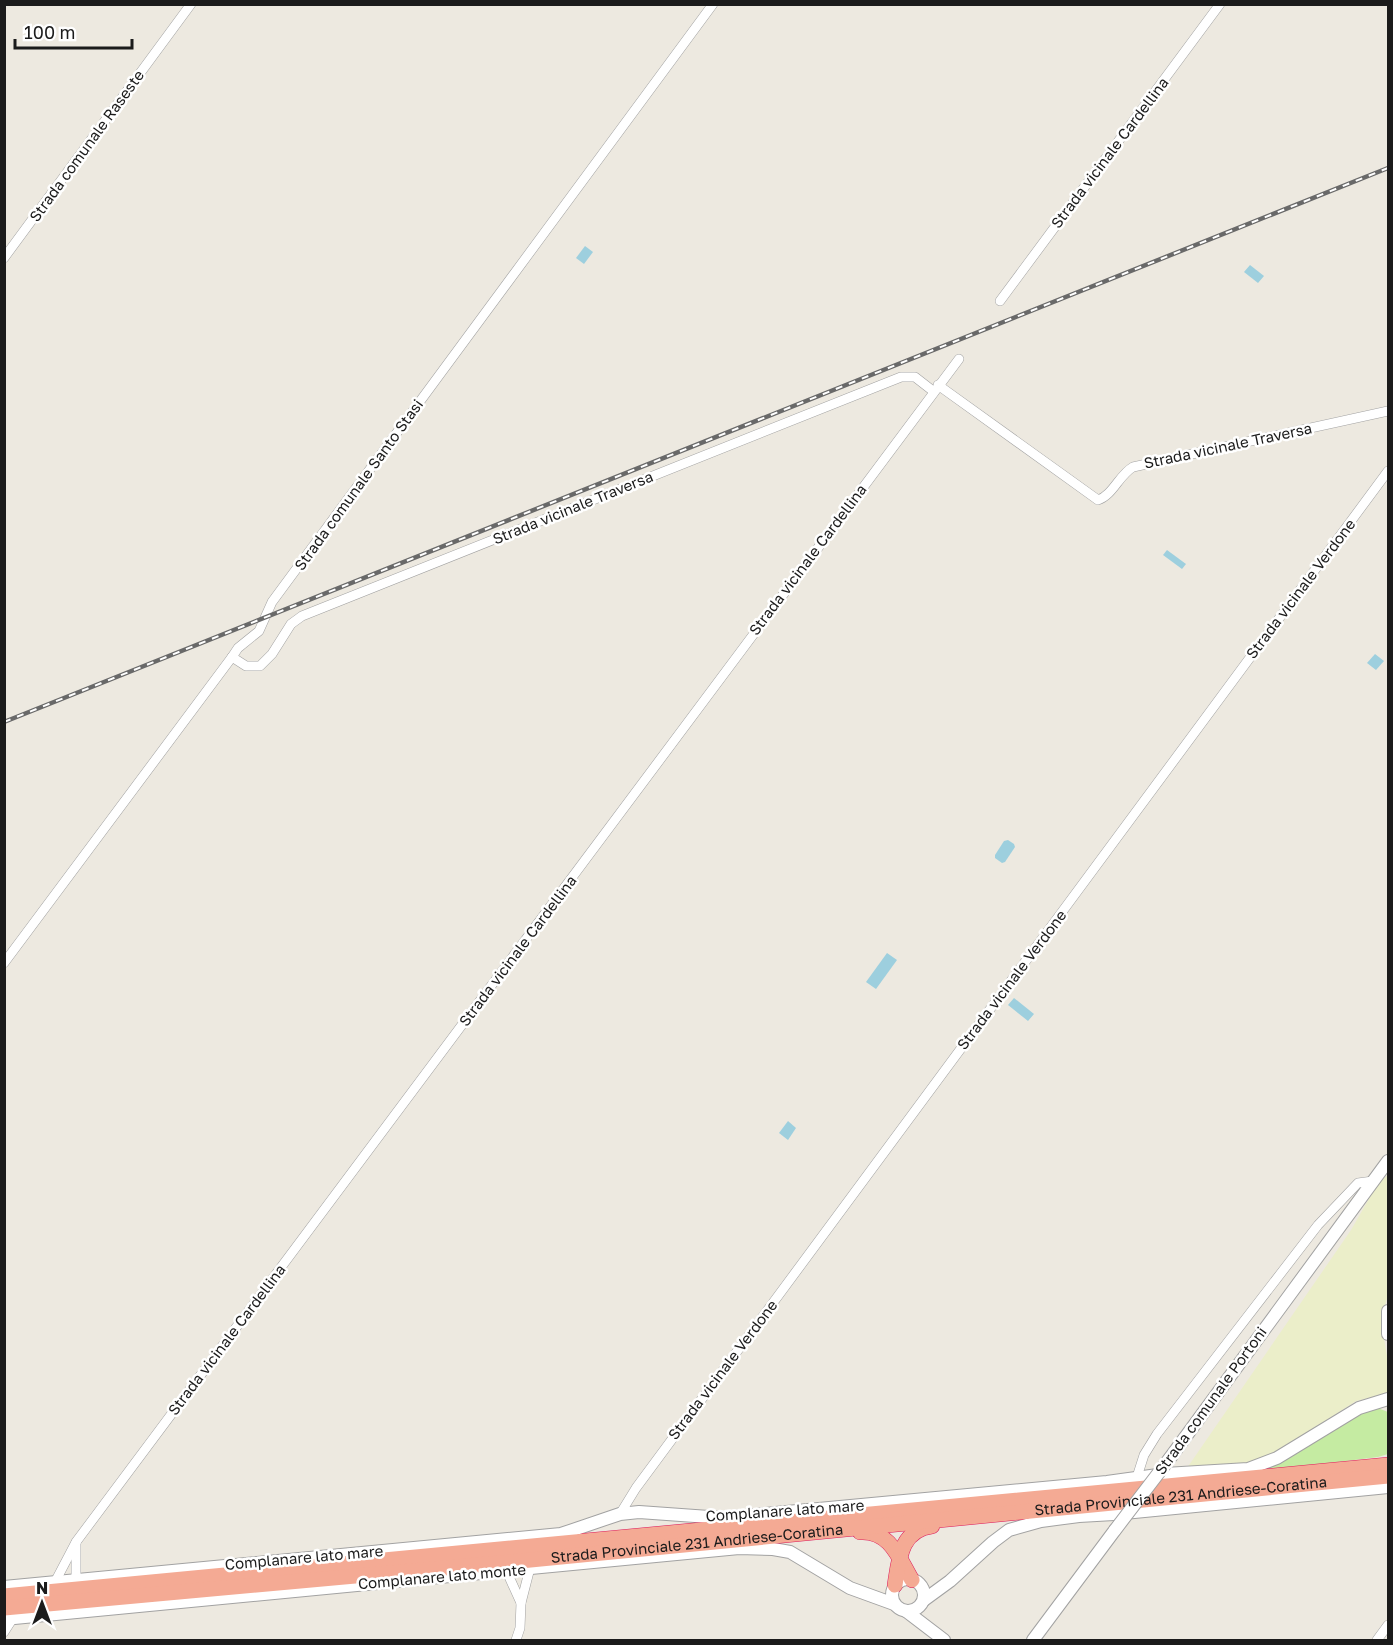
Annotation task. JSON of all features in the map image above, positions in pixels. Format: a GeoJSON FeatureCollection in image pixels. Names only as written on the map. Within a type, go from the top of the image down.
{"type":"FeatureCollection","features":[{"type":"Feature","properties":{"kind":"highway"},"geometry":{"type":"LineString","coordinates":[[1311,1473],[1331,1465],[1389,1457]]}},
{"type":"Feature","properties":{"kind":"highway","name":"Strada Provinciale 231 Andriese-Coratina"},"geometry":{"type":"LineString","coordinates":[[4,1596],[1389,1465]]}},
{"type":"Feature","properties":{"kind":"highway","name":"Strada Provinciale 231 Andriese-Coratina"},"geometry":{"type":"LineString","coordinates":[[7,1615],[783,1534],[1389,1476]]}},
{"type":"Feature","properties":{"kind":"highway"},"geometry":{"type":"LineString","coordinates":[[895,1586],[899,1557],[905,1540],[919,1529],[968,1522],[1005,1513]]}},
{"type":"Feature","properties":{"kind":"highway"},"geometry":{"type":"LineString","coordinates":[[783,1534],[875,1532],[889,1541],[916,1582]]}},
{"type":"Feature","properties":{"kind":"street","name":"Strada comunale Raseste"},"geometry":{"type":"LineString","coordinates":[[4,258],[191,4]]}},
{"type":"Feature","properties":{"kind":"street","name":"Strada comunale Santo Stasi"},"geometry":{"type":"LineString","coordinates":[[4,963],[238,648],[260,631],[272,602],[713,4]]}},
{"type":"Feature","properties":{"kind":"street","name":"Strada vicinale Cardellina"},"geometry":{"type":"LineString","coordinates":[[1000,301],[1220,4]]}},
{"type":"Feature","properties":{"kind":"street","name":"Strada vicinale Cardellina"},"geometry":{"type":"LineString","coordinates":[[55,1582],[76,1542],[959,358]]}},
{"type":"Feature","properties":{"kind":"street","name":"Strada vicinale Traversa"},"geometry":{"type":"LineString","coordinates":[[232,657],[246,666],[260,666],[272,654],[291,624],[302,616],[901,377],[915,377],[936,388],[1098,500],[1105,497],[1125,472],[1133,467],[1389,411]]}},
{"type":"Feature","properties":{"kind":"street","name":"Strada vicinale Verdone"},"geometry":{"type":"LineString","coordinates":[[620,1514],[636,1488],[1389,471]]}},
{"type":"Feature","properties":{"kind":"street","name":"Strada comunale Portoni"},"geometry":{"type":"LineString","coordinates":[[1033,1641],[1373,1181],[1386,1167]]}},
{"type":"Feature","properties":{"kind":"street"},"geometry":{"type":"LineString","coordinates":[[1137,1477],[1144,1455],[1156,1434],[1311,1234],[1358,1183],[1373,1181]]}},
{"type":"Feature","properties":{"kind":"street"},"geometry":{"type":"LineString","coordinates":[[1389,1311],[1389,1334]]}},
{"type":"Feature","properties":{"kind":"street","name":"Complanare lato mare"},"geometry":{"type":"LineString","coordinates":[[4,1587],[561,1534],[620,1514],[639,1512],[723,1518],[1095,1483],[1137,1477],[1241,1470],[1277,1458],[1359,1408],[1389,1399]]}},
{"type":"Feature","properties":{"kind":"street"},"geometry":{"type":"LineString","coordinates":[[1374,1403],[1389,1406]]}},
{"type":"Feature","properties":{"kind":"street"},"geometry":{"type":"LineString","coordinates":[[906,1611],[913,1611],[1001,1536],[1031,1523],[1079,1516],[1389,1487]]}},
{"type":"Feature","properties":{"kind":"street"},"geometry":{"type":"LineString","coordinates":[[636,1488],[639,1512]]}},
{"type":"Feature","properties":{"kind":"street"},"geometry":{"type":"LineString","coordinates":[[76,1542],[76,1580]]}},
{"type":"Feature","properties":{"kind":"street","name":"Complanare lato monte"},"geometry":{"type":"LineString","coordinates":[[7,1615],[739,1548],[773,1549],[798,1556],[850,1588],[894,1604]]}},
{"type":"Feature","properties":{"kind":"street"},"geometry":{"type":"LineString","coordinates":[[516,1641],[520,1628],[521,1603],[530,1568]]}},
{"type":"Feature","properties":{"kind":"street"},"geometry":{"type":"LineString","coordinates":[[506,1570],[521,1603]]}},
{"type":"Feature","properties":{"kind":"street"},"geometry":{"type":"LineString","coordinates":[[869,1593],[895,1586],[903,1580],[942,1585]]}},
{"type":"Feature","properties":{"kind":"street"},"geometry":{"type":"LineString","coordinates":[[916,1582],[924,1591],[923,1602],[931,1631]]}},
{"type":"Feature","properties":{"kind":"street"},"geometry":{"type":"LineString","coordinates":[[895,1586],[892,1595],[894,1604],[944,1641]]}},
{"type":"Feature","properties":{"kind":"street"},"geometry":{"type":"LineString","coordinates":[[4,1632],[7,1615]]}},
{"type":"Feature","properties":{"kind":"street"},"geometry":{"type":"LineString","coordinates":[[1377,1641],[1389,1625]]}},
{"type":"Feature","properties":{"kind":"green space"},"geometry":{"type":"Polygon","coordinates":[[[1388,1175],[1388,1294],[1381,1322],[1388,1361],[1388,1393],[1356,1401],[1276,1453],[1256,1461],[1239,1466],[1187,1468],[1351,1230],[1378,1183],[1388,1175]]]}},
{"type":"Feature","properties":{"kind":"green space"},"geometry":{"type":"Polygon","coordinates":[[[1375,1407],[1388,1412],[1388,1454],[1249,1473],[1360,1411],[1375,1407]]]}},
{"type":"Feature","properties":{"kind":"water"},"geometry":{"type":"Polygon","coordinates":[[[585,246],[593,252],[584,264],[576,258],[585,246]]]}},
{"type":"Feature","properties":{"kind":"water"},"geometry":{"type":"Polygon","coordinates":[[[1250,265],[1264,276],[1258,283],[1244,272],[1250,265]]]}},
{"type":"Feature","properties":{"kind":"water"},"geometry":{"type":"Polygon","coordinates":[[[1167,550],[1186,564],[1182,569],[1163,555],[1167,550]]]}},
{"type":"Feature","properties":{"kind":"water"},"geometry":{"type":"Polygon","coordinates":[[[1375,654],[1384,661],[1376,670],[1367,663],[1375,654]]]}},
{"type":"Feature","properties":{"kind":"water"},"geometry":{"type":"Polygon","coordinates":[[[1008,840],[1015,847],[1002,863],[995,858],[995,855],[1004,841],[1008,840]]]}},
{"type":"Feature","properties":{"kind":"water"},"geometry":{"type":"Polygon","coordinates":[[[887,953],[897,960],[876,989],[866,982],[887,953]]]}},
{"type":"Feature","properties":{"kind":"water"},"geometry":{"type":"Polygon","coordinates":[[[1014,998],[1034,1014],[1028,1021],[1008,1005],[1014,998]]]}},
{"type":"Feature","properties":{"kind":"water"},"geometry":{"type":"Polygon","coordinates":[[[788,1121],[796,1128],[788,1140],[779,1133],[788,1121]]]}},
{"type":"Feature","properties":{"kind":"railway"},"geometry":{"type":"LineString","coordinates":[[4,722],[1388,168]]}}]}
